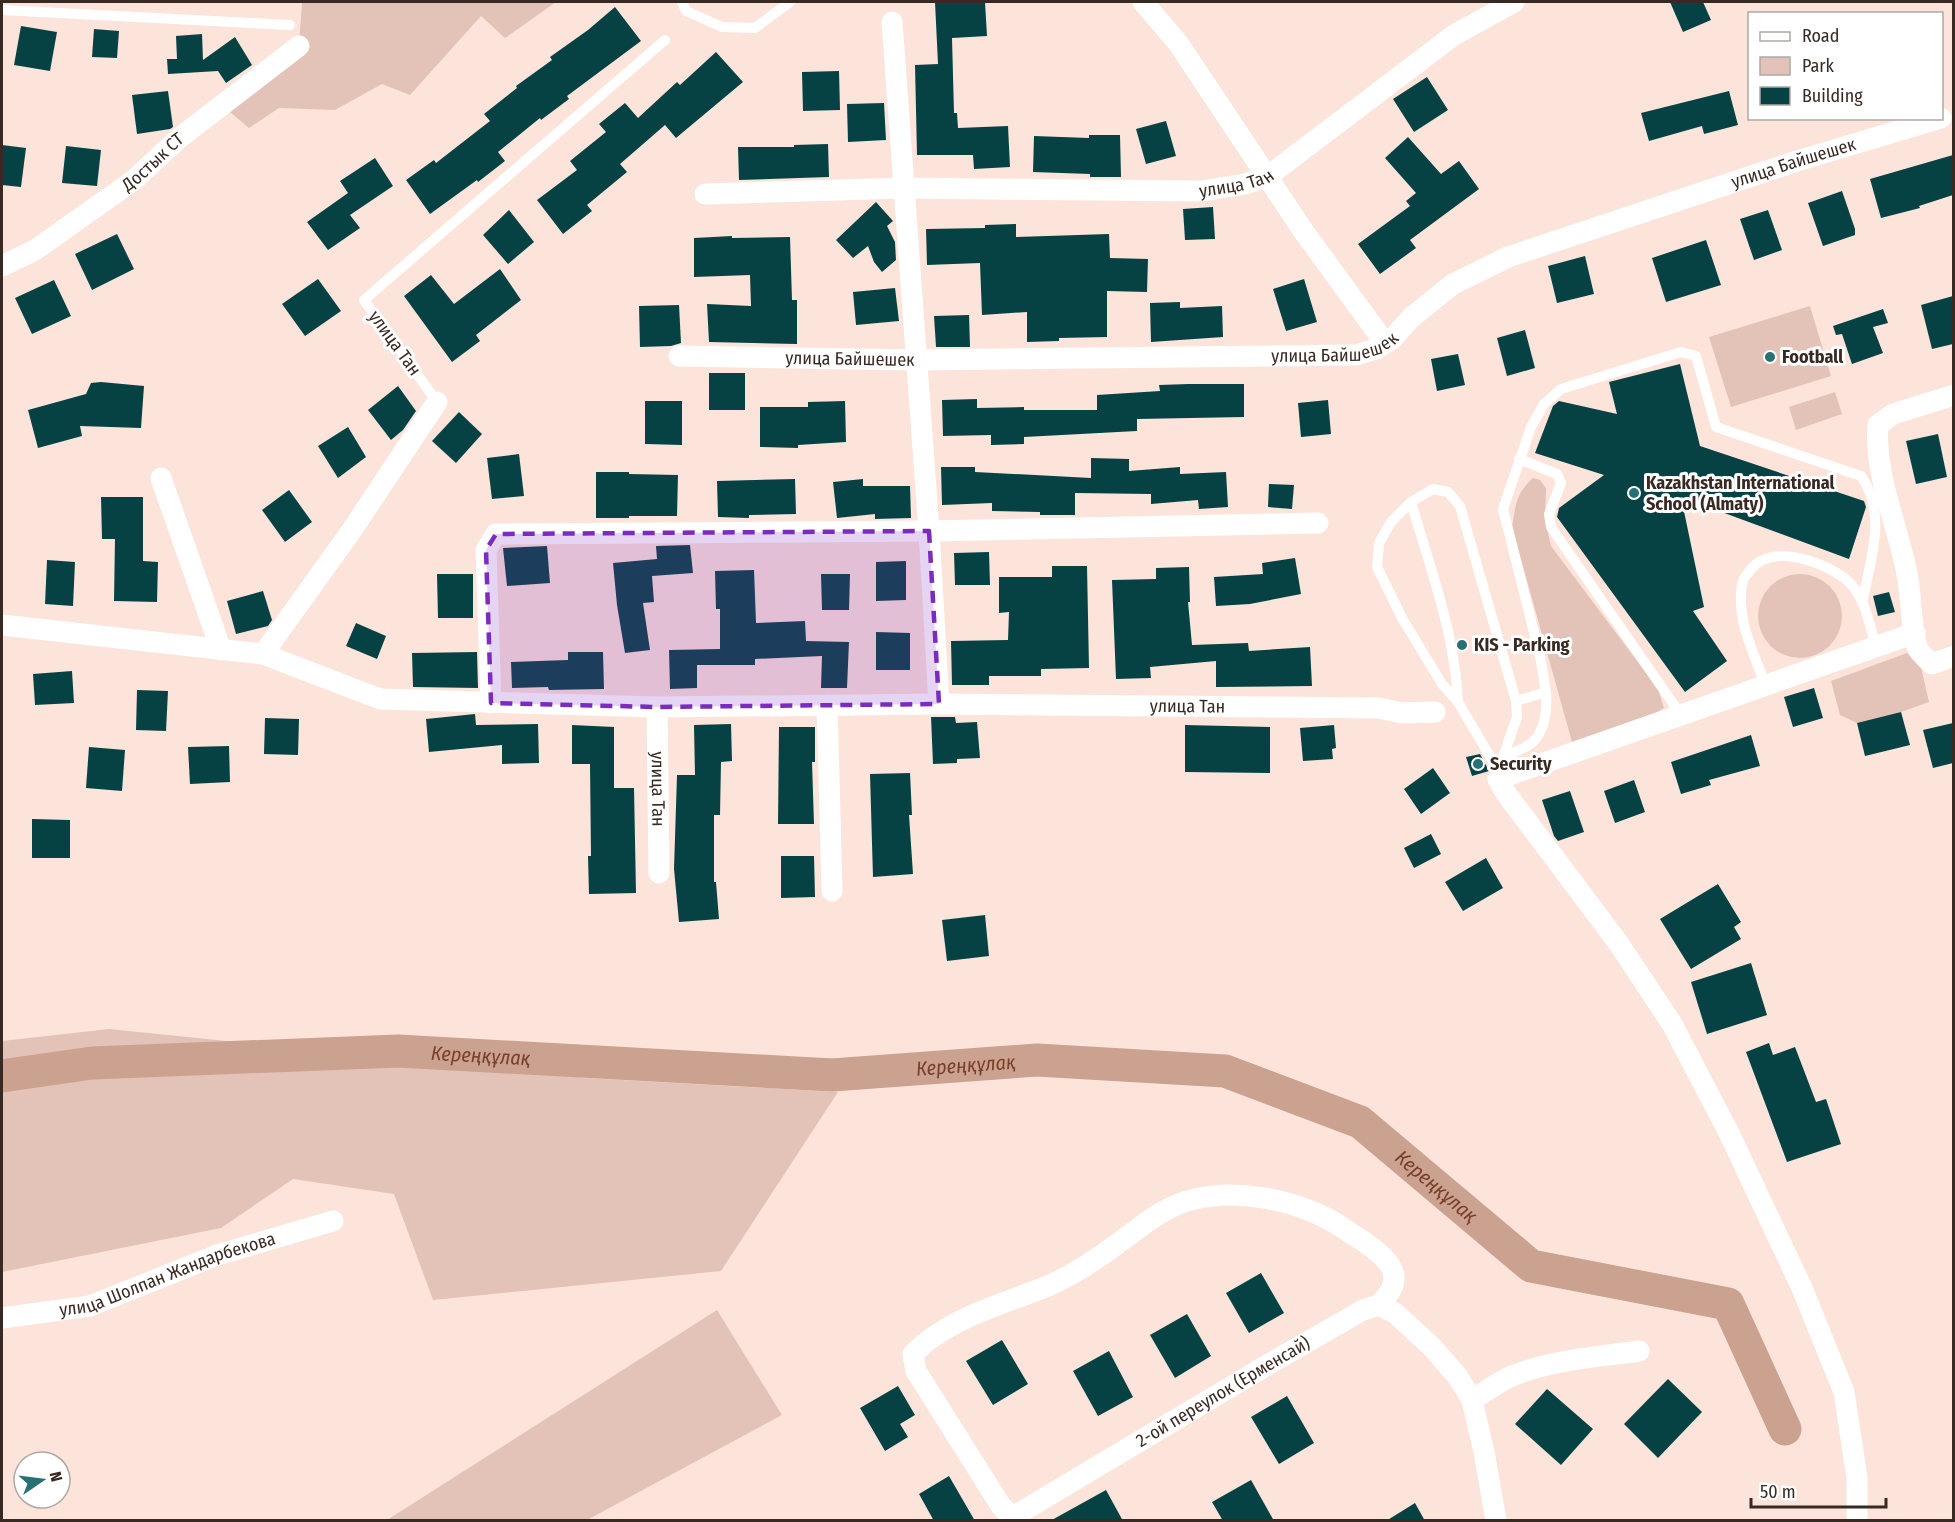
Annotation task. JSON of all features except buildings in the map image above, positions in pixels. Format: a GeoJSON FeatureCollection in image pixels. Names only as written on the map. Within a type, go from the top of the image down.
{"type":"FeatureCollection","features":[{"type":"Feature","properties":{"kind":"street"},"geometry":{"type":"LineString","coordinates":[[1143,2],[1178,43],[1267,177],[1385,343]]}},
{"type":"Feature","properties":{"kind":"street","name":"улица Тан"},"geometry":{"type":"LineString","coordinates":[[705,194],[903,188],[1203,191],[1245,184],[1267,177],[1454,35],[1514,2]]}},
{"type":"Feature","properties":{"kind":"street"},"geometry":{"type":"LineString","coordinates":[[892,22],[929,531],[939,704]]}},
{"type":"Feature","properties":{"kind":"street","name":"Достык СТ"},"geometry":{"type":"LineString","coordinates":[[2,266],[35,250],[134,180],[178,139],[298,46]]}},
{"type":"Feature","properties":{"kind":"street","name":"улица Байшешек"},"geometry":{"type":"LineString","coordinates":[[679,356],[917,360],[1356,355],[1376,349],[1392,339],[1412,317],[1453,284],[1508,257],[1797,161],[1934,120]]}},
{"type":"Feature","properties":{"kind":"street"},"geometry":{"type":"LineString","coordinates":[[1953,395],[1893,414],[1878,425],[1879,461],[1908,575],[1910,608],[1918,649],[1932,664],[1953,656]]}},
{"type":"Feature","properties":{"kind":"street","name":"улица Тан"},"geometry":{"type":"LineString","coordinates":[[263,654],[352,530],[437,402]]}},
{"type":"Feature","properties":{"kind":"street"},"geometry":{"type":"LineString","coordinates":[[161,478],[221,650]]}},
{"type":"Feature","properties":{"kind":"street"},"geometry":{"type":"LineString","coordinates":[[490,703],[486,550],[496,534],[515,532],[929,531],[1318,523]]}},
{"type":"Feature","properties":{"kind":"street","name":"улица Тан"},"geometry":{"type":"LineString","coordinates":[[2,625],[263,654],[380,699],[657,707],[939,704],[1379,708],[1402,713],[1450,708]]}},
{"type":"Feature","properties":{"kind":"street"},"geometry":{"type":"LineString","coordinates":[[1857,1521],[1857,1478],[1844,1392],[1802,1288],[1729,1133],[1672,1024],[1619,944],[1505,792],[1499,767],[1680,715],[1915,633]]}},
{"type":"Feature","properties":{"kind":"street"},"geometry":{"type":"LineString","coordinates":[[827,705],[832,891]]}},
{"type":"Feature","properties":{"kind":"street","name":"улица Тан"},"geometry":{"type":"LineString","coordinates":[[657,707],[659,873]]}},
{"type":"Feature","properties":{"kind":"street","name":"2-ой переулок (Ерменсай)"},"geometry":{"type":"LineString","coordinates":[[1217,1194],[1279,1201],[1328,1218],[1372,1247],[1389,1263],[1394,1276],[1392,1289],[1379,1305],[1363,1310],[1269,1364],[1016,1515],[1008,1513],[1001,1506],[916,1371],[912,1354],[920,1346],[968,1318],[1053,1284],[1116,1245],[1164,1211],[1192,1199],[1217,1194]]}},
{"type":"Feature","properties":{"kind":"street","name":"улица Шолпан Жандарбекова"},"geometry":{"type":"LineString","coordinates":[[2,1318],[90,1306],[217,1255],[333,1221]]}},
{"type":"Feature","properties":{"kind":"street"},"geometry":{"type":"LineString","coordinates":[[1379,1305],[1395,1312],[1432,1347],[1458,1377],[1472,1400],[1496,1521]]}},
{"type":"Feature","properties":{"kind":"street"},"geometry":{"type":"LineString","coordinates":[[1472,1400],[1501,1382],[1523,1373],[1554,1364],[1639,1351]]}},
{"type":"Feature","properties":{"kind":"lane"},"geometry":{"type":"LineString","coordinates":[[682,2],[686,11],[722,27],[755,28],[790,2]]}},
{"type":"Feature","properties":{"kind":"lane"},"geometry":{"type":"LineString","coordinates":[[2,10],[290,25]]}},
{"type":"Feature","properties":{"kind":"lane","name":"улица Тан"},"geometry":{"type":"LineString","coordinates":[[437,402],[364,300],[665,40]]}},
{"type":"Feature","properties":{"kind":"lane"},"geometry":{"type":"LineString","coordinates":[[1499,767],[1533,742],[1543,726],[1547,711],[1540,656],[1503,509],[1531,427],[1544,404],[1560,388],[1681,352],[1696,356],[1716,428],[1861,476],[1870,488],[1876,525],[1862,603]]}},
{"type":"Feature","properties":{"kind":"lane"},"geometry":{"type":"LineString","coordinates":[[1520,459],[1557,474],[1561,483],[1549,514],[1551,527],[1680,715]]}},
{"type":"Feature","properties":{"kind":"lane"},"geometry":{"type":"LineString","coordinates":[[1433,489],[1448,492],[1460,506],[1516,701],[1517,717],[1499,767],[1450,708],[1442,684],[1402,618],[1377,567],[1379,543],[1391,522],[1411,502],[1433,489]]}},
{"type":"Feature","properties":{"kind":"lane"},"geometry":{"type":"LineString","coordinates":[[1411,502],[1447,629],[1457,682],[1450,708]]}},
{"type":"Feature","properties":{"kind":"lane"},"geometry":{"type":"LineString","coordinates":[[1765,685],[1741,618],[1742,582],[1756,563],[1776,557],[1804,557],[1851,584],[1862,603],[1876,646]]}},
{"type":"Feature","properties":{"kind":"lane"},"geometry":{"type":"LineString","coordinates":[[1516,701],[1546,692]]}},
{"type":"Feature","properties":{"kind":"highlighted area"},"geometry":{"type":"Polygon","coordinates":[[[929,531],[939,704],[657,707],[491,703],[486,550],[496,534],[929,531]]]}},
{"type":"Feature","properties":{"kind":"green space"},"geometry":{"type":"Polygon","coordinates":[[[302,2],[556,2],[505,38],[481,16],[410,95],[382,84],[335,110],[279,108],[249,128],[224,107],[299,46],[302,2]]]}},
{"type":"Feature","properties":{"kind":"green space","name":"Football"},"geometry":{"type":"Polygon","coordinates":[[[1810,306],[1831,376],[1731,407],[1709,337],[1810,306]]]}},
{"type":"Feature","properties":{"kind":"green space"},"geometry":{"type":"Polygon","coordinates":[[[1835,392],[1842,414],[1796,430],[1789,407],[1835,392]]]}},
{"type":"Feature","properties":{"kind":"green space"},"geometry":{"type":"Polygon","coordinates":[[[1533,478],[1540,480],[1546,488],[1545,519],[1551,546],[1658,689],[1664,708],[1572,742],[1512,527],[1520,495],[1533,478]]]}},
{"type":"Feature","properties":{"kind":"green space"},"geometry":{"type":"Polygon","coordinates":[[[1800,574],[1816,577],[1830,586],[1839,600],[1842,616],[1839,632],[1830,646],[1816,655],[1800,658],[1784,655],[1770,646],[1761,632],[1758,616],[1761,600],[1770,586],[1784,577],[1800,574]]]}},
{"type":"Feature","properties":{"kind":"green space"},"geometry":{"type":"Polygon","coordinates":[[[1907,653],[1921,667],[1929,702],[1857,723],[1840,715],[1831,681],[1907,653]]]}},
{"type":"Feature","properties":{"kind":"green space"},"geometry":{"type":"Polygon","coordinates":[[[109,1029],[586,1078],[838,1092],[721,1271],[433,1300],[394,1194],[293,1179],[221,1228],[2,1272],[2,1041],[109,1029]]]}},
{"type":"Feature","properties":{"kind":"green space"},"geometry":{"type":"Polygon","coordinates":[[[717,1310],[782,1415],[587,1520],[387,1520],[717,1310]]]}},
{"type":"Feature","properties":{"kind":"waterway","name":"Кереңқұлақ"},"geometry":{"type":"LineString","coordinates":[[2,1076],[92,1063],[398,1051],[832,1075],[1037,1060],[1225,1071],[1360,1122],[1531,1266],[1728,1304],[1785,1429]]}},
{"type":"Feature","properties":{"kind":"place","name":"Football"},"geometry":{"type":"Point","coordinates":[1770,357]}},
{"type":"Feature","properties":{"kind":"place","name":"Kazakhstan International School (Almaty)"},"geometry":{"type":"Point","coordinates":[1634,493]}},
{"type":"Feature","properties":{"kind":"place","name":"KIS - Parking"},"geometry":{"type":"Point","coordinates":[1462,645]}},
{"type":"Feature","properties":{"kind":"place","name":"Security"},"geometry":{"type":"Point","coordinates":[1478,764]}}]}
